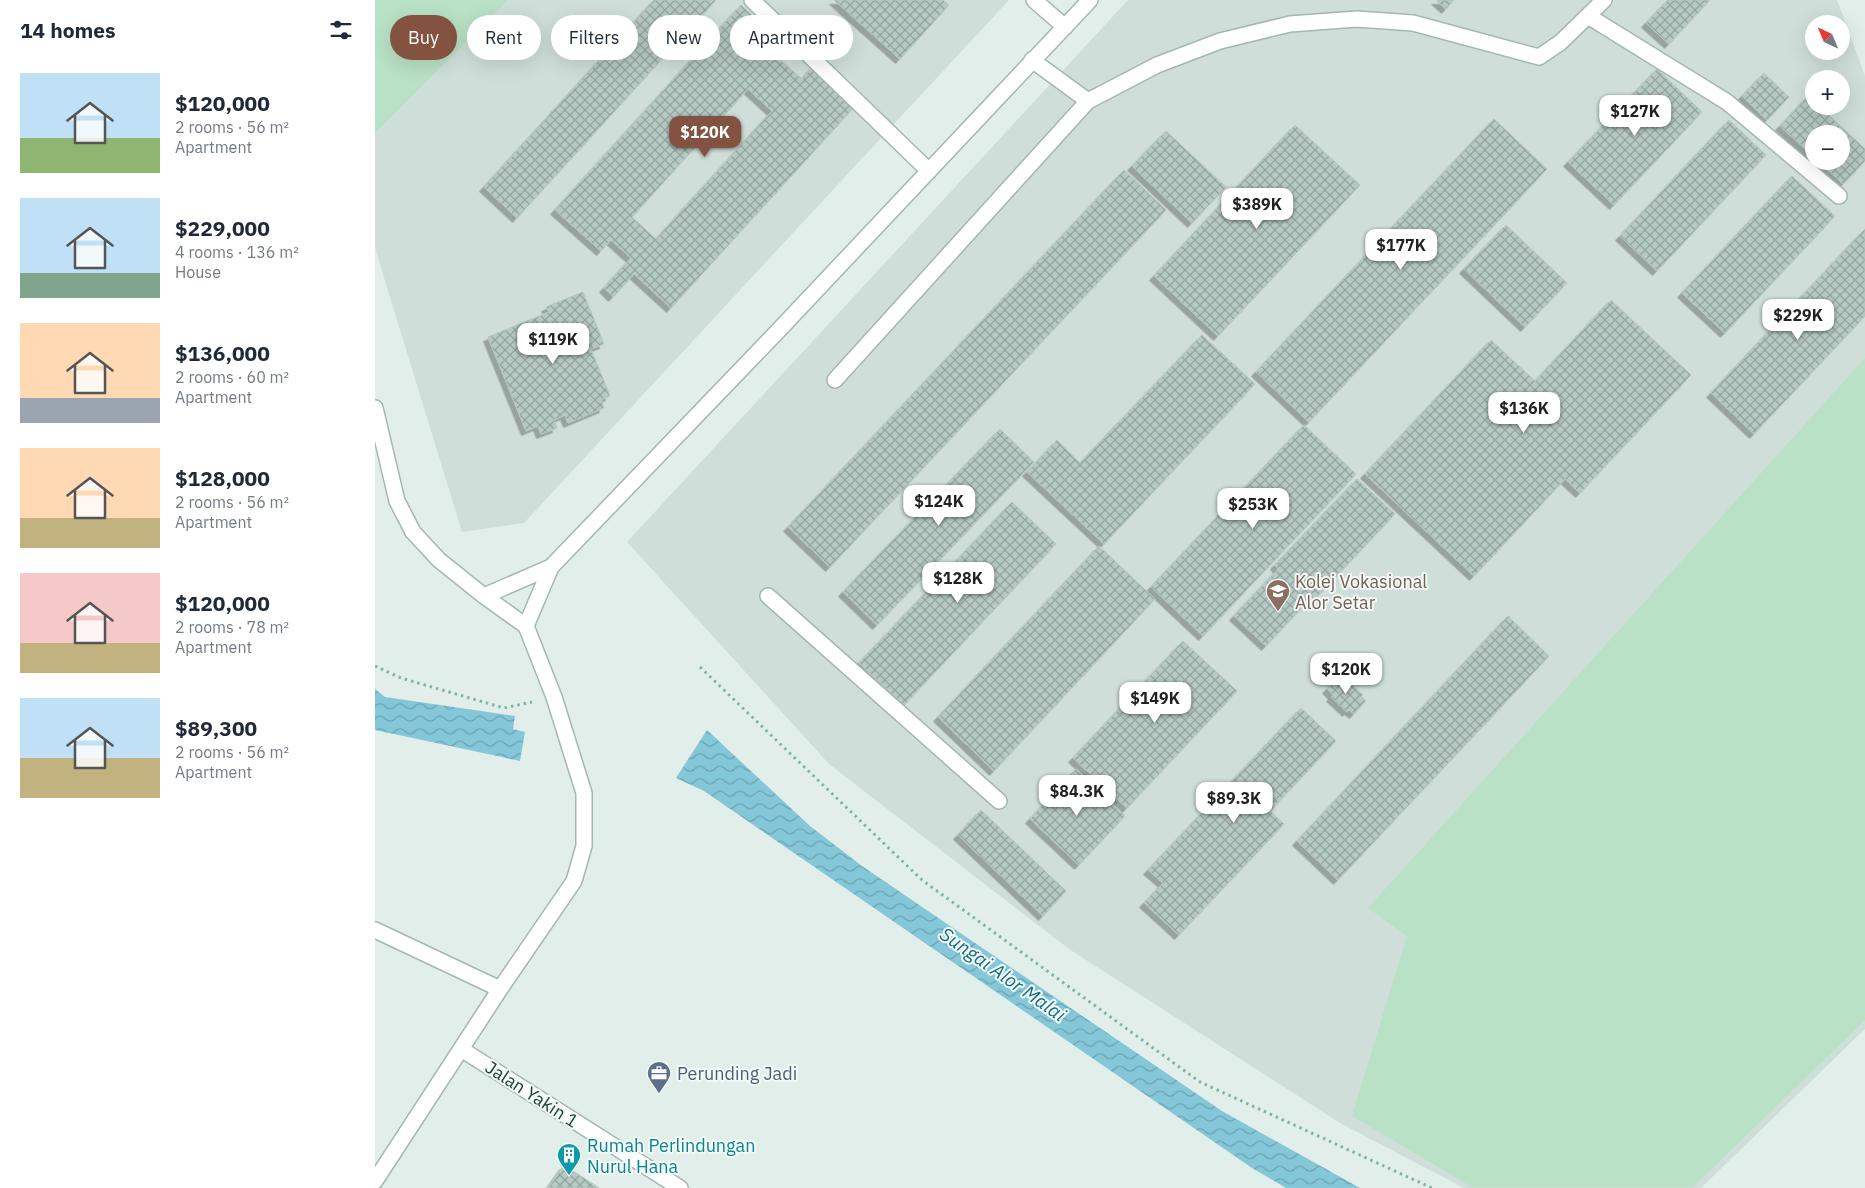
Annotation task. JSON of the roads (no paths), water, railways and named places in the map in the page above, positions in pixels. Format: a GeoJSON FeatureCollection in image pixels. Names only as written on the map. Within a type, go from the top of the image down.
{"type":"FeatureCollection","features":[{"type":"Feature","properties":{"kind":"street"},"geometry":{"type":"LineString","coordinates":[[752,0],[929,170]]}},
{"type":"Feature","properties":{"kind":"street"},"geometry":{"type":"LineString","coordinates":[[1034,0],[1065,27]]}},
{"type":"Feature","properties":{"kind":"street"},"geometry":{"type":"LineString","coordinates":[[526,626],[551,567],[777,332],[1089,0]]}},
{"type":"Feature","properties":{"kind":"street"},"geometry":{"type":"LineString","coordinates":[[835,380],[1088,101],[1157,65],[1220,41],[1290,24],[1357,19],[1413,24],[1539,57],[1551,50],[1604,0]]}},
{"type":"Feature","properties":{"kind":"street"},"geometry":{"type":"LineString","coordinates":[[1588,16],[1727,102],[1839,196]]}},
{"type":"Feature","properties":{"kind":"street"},"geometry":{"type":"LineString","coordinates":[[1032,60],[1088,101]]}},
{"type":"Feature","properties":{"kind":"street"},"geometry":{"type":"LineString","coordinates":[[375,408],[397,501],[413,532],[439,560],[526,626],[554,697],[584,793],[584,846],[574,881],[500,989],[375,1181]]}},
{"type":"Feature","properties":{"kind":"street"},"geometry":{"type":"LineString","coordinates":[[484,596],[551,567]]}},
{"type":"Feature","properties":{"kind":"street"},"geometry":{"type":"LineString","coordinates":[[767,596],[999,801]]}},
{"type":"Feature","properties":{"kind":"street"},"geometry":{"type":"LineString","coordinates":[[375,930],[500,989]]}},
{"type":"Feature","properties":{"kind":"street","name":"Jalan Yakin 1"},"geometry":{"type":"LineString","coordinates":[[461,1049],[671,1186]]}},
{"type":"Feature","properties":{"kind":"water"},"geometry":{"type":"Polygon","coordinates":[[[375,689],[385,697],[515,716],[513,729],[525,732],[520,761],[375,730],[375,689]]]}},
{"type":"Feature","properties":{"kind":"water","name":"Sungai Alor Malai"},"geometry":{"type":"Polygon","coordinates":[[[707,730],[810,826],[862,866],[1222,1111],[1360,1188],[1286,1188],[1252,1168],[704,791],[676,778],[707,730]]]}},
{"type":"Feature","properties":{"kind":"place","name":"Kolej Vokasional Alor Setar"},"geometry":{"type":"Point","coordinates":[1278,612]}},
{"type":"Feature","properties":{"kind":"place","name":"Perunding Jadi"},"geometry":{"type":"Point","coordinates":[659,1094]}},
{"type":"Feature","properties":{"kind":"place","name":"Rumah Perlindungan Nurul Hana"},"geometry":{"type":"Point","coordinates":[569,1176]}}]}
